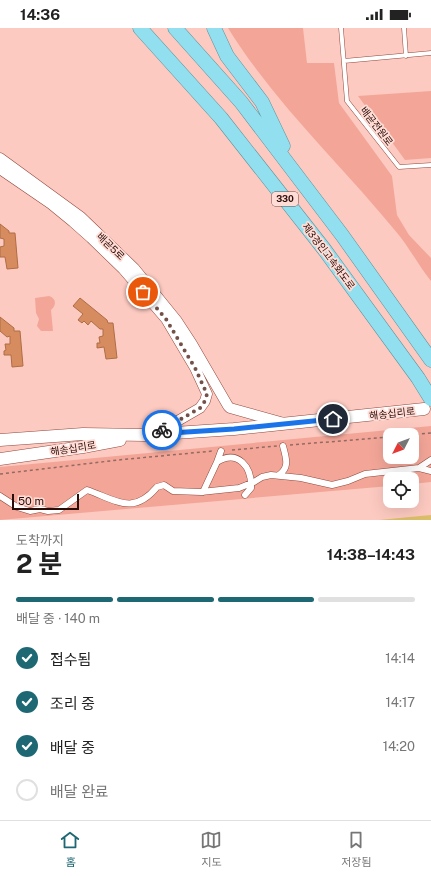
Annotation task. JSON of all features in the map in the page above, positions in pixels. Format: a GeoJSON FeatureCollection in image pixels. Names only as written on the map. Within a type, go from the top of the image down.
{"type":"FeatureCollection","features":[{"type":"Feature","properties":{"kind":"highway","name":"제3경인고속화도로"},"geometry":{"type":"LineString","coordinates":[[140,28],[221,118],[324,249],[418,378],[428,404]]}},
{"type":"Feature","properties":{"kind":"highway","name":"330"},"geometry":{"type":"LineString","coordinates":[[175,28],[241,102],[342,235],[431,360]]}},
{"type":"Feature","properties":{"kind":"highway"},"geometry":{"type":"LineString","coordinates":[[214,28],[227,56],[262,102],[296,174]]}},
{"type":"Feature","properties":{"kind":"main road","name":"해송십리로"},"geometry":{"type":"LineString","coordinates":[[0,440],[83,434],[150,434],[234,429],[288,424],[428,404]]}},
{"type":"Feature","properties":{"kind":"main road","name":"해송십리로"},"geometry":{"type":"LineString","coordinates":[[0,459],[83,447],[150,434]]}},
{"type":"Feature","properties":{"kind":"street","name":"배곧5로"},"geometry":{"type":"LineString","coordinates":[[0,158],[81,217],[134,268],[177,321],[230,408],[288,424]]}},
{"type":"Feature","properties":{"kind":"street","name":"배곧5로"},"geometry":{"type":"LineString","coordinates":[[0,169],[51,204],[91,238],[123,269],[166,319],[195,368],[207,394],[205,401],[200,408],[150,434]]}},
{"type":"Feature","properties":{"kind":"street"},"geometry":{"type":"LineString","coordinates":[[279,476],[285,471],[287,464],[284,446]]}},
{"type":"Feature","properties":{"kind":"street"},"geometry":{"type":"LineString","coordinates":[[203,492],[221,451]]}},
{"type":"Feature","properties":{"kind":"street"},"geometry":{"type":"LineString","coordinates":[[217,462],[228,457],[239,460],[245,464],[250,474],[252,488],[244,495]]}},
{"type":"Feature","properties":{"kind":"street"},"geometry":{"type":"LineString","coordinates":[[419,468],[431,460]]}},
{"type":"Feature","properties":{"kind":"street"},"geometry":{"type":"LineString","coordinates":[[0,496],[17,507],[30,511],[48,511],[60,510],[87,490],[105,498],[126,504],[136,504],[151,493],[156,487],[164,485],[173,491],[203,492],[239,488],[262,477],[271,475],[301,478],[332,485],[366,474],[419,468],[431,471]]}},
{"type":"Feature","properties":{"kind":"lane","name":"배곧전원로"},"geometry":{"type":"LineString","coordinates":[[341,28],[347,101],[399,167],[431,165]]}},
{"type":"Feature","properties":{"kind":"lane"},"geometry":{"type":"LineString","coordinates":[[404,28],[406,56]]}},
{"type":"Feature","properties":{"kind":"lane"},"geometry":{"type":"LineString","coordinates":[[344,61],[431,53]]}},
{"type":"Feature","properties":{"kind":"path"},"geometry":{"type":"LineString","coordinates":[[419,434],[431,433]]}},
{"type":"Feature","properties":{"kind":"path"},"geometry":{"type":"LineString","coordinates":[[0,474],[118,460],[383,438]]}},
{"type":"Feature","properties":{"kind":"shaded area"},"geometry":{"type":"Polygon","coordinates":[[[228,28],[303,28],[307,63],[334,63],[339,103],[392,176],[397,215],[409,235],[431,258],[431,281],[407,246],[377,208],[310,134],[267,83],[228,28]]]}},
{"type":"Feature","properties":{"kind":"shaded area"},"geometry":{"type":"Polygon","coordinates":[[[431,91],[431,158],[405,160],[358,96],[431,91]]]}},
{"type":"Feature","properties":{"kind":"shaded area"},"geometry":{"type":"Polygon","coordinates":[[[49,296],[53,298],[55,302],[51,310],[53,331],[41,331],[37,326],[39,319],[36,313],[35,298],[49,296]]]}},
{"type":"Feature","properties":{"kind":"shaded area"},"geometry":{"type":"Polygon","coordinates":[[[431,426],[431,482],[419,483],[419,472],[383,472],[383,487],[0,520],[0,467],[383,431],[383,464],[419,464],[419,428],[410,428],[431,426]]]}},
{"type":"Feature","properties":{"kind":"shaded area"},"geometry":{"type":"Polygon","coordinates":[[[431,515],[431,520],[379,520],[431,515]]]}},
{"type":"Feature","properties":{"kind":"building"},"geometry":{"type":"Polygon","coordinates":[[[0,224],[9,231],[9,233],[15,233],[18,268],[7,269],[5,257],[0,257],[0,247],[4,246],[4,239],[0,238],[0,224]]]}},
{"type":"Feature","properties":{"kind":"building"},"geometry":{"type":"Polygon","coordinates":[[[80,298],[107,320],[108,323],[113,323],[117,358],[106,359],[104,347],[97,348],[97,343],[100,343],[99,337],[103,336],[103,329],[100,329],[91,321],[88,325],[84,321],[82,323],[78,320],[83,314],[73,306],[80,298]]]}},
{"type":"Feature","properties":{"kind":"building"},"geometry":{"type":"Polygon","coordinates":[[[0,317],[14,328],[14,331],[20,331],[23,366],[12,367],[11,355],[4,355],[4,351],[6,350],[5,344],[10,344],[10,336],[7,337],[0,331],[0,317]]]}},
{"type":"Feature","properties":{"kind":"way so far"},"geometry":{"type":"LineString","coordinates":[[143,292],[166,319],[195,368],[207,394],[205,401],[200,408],[162,430]]}},
{"type":"Feature","properties":{"kind":"route"},"geometry":{"type":"LineString","coordinates":[[162,430],[155,434],[234,429],[333,419]]}}]}
